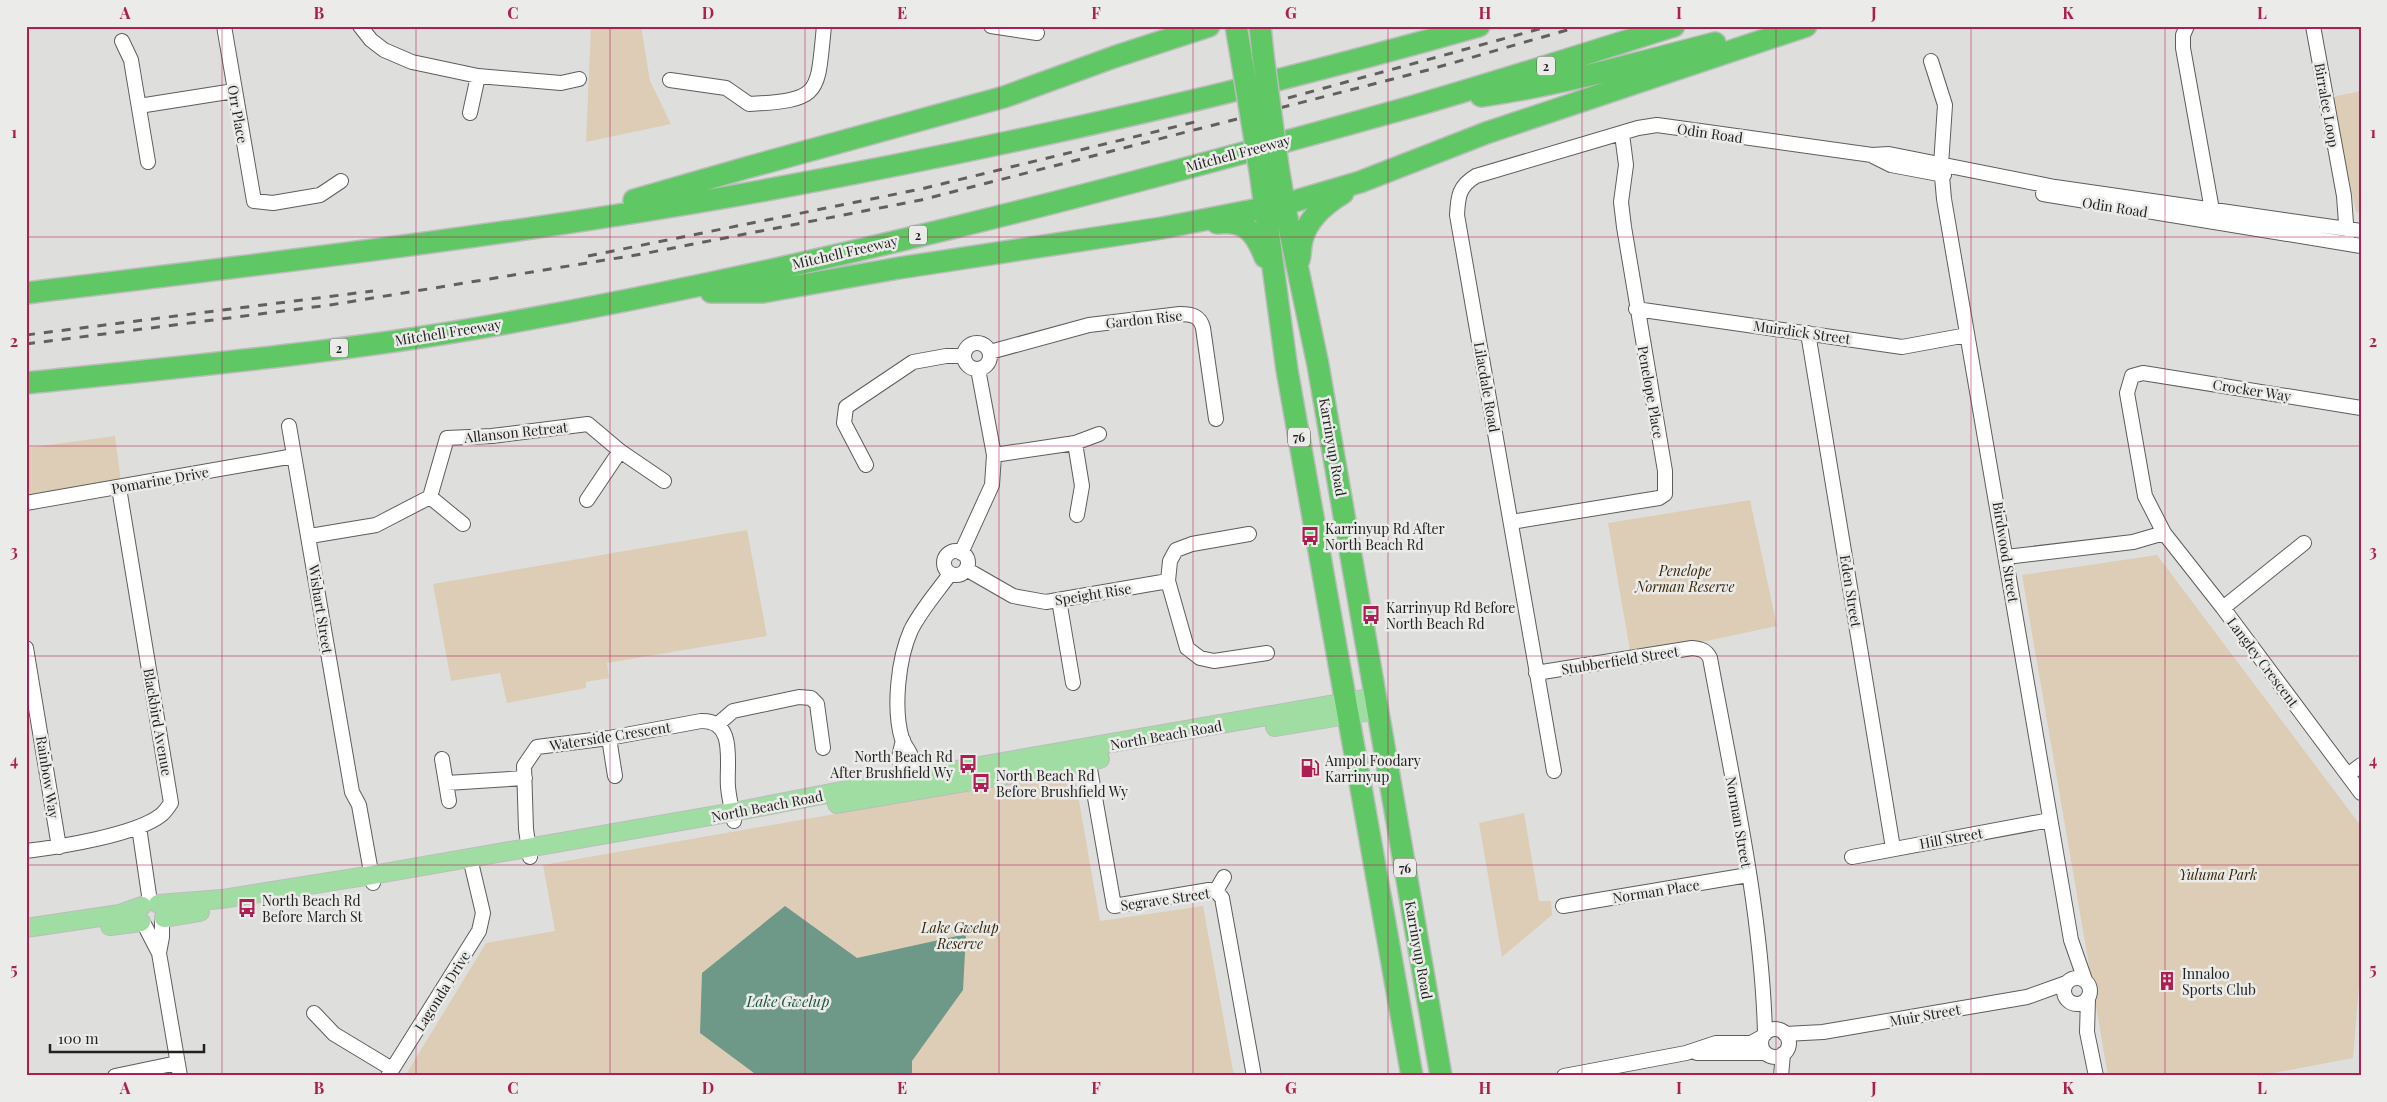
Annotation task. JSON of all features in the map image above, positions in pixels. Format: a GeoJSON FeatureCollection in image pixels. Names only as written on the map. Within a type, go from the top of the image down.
{"type":"FeatureCollection","features":[{"type":"Feature","properties":{"kind":"highway"},"geometry":{"type":"LineString","coordinates":[[1139,48],[1179,26]]}},
{"type":"Feature","properties":{"kind":"highway"},"geometry":{"type":"LineString","coordinates":[[547,226],[742,168],[1004,98],[1139,48],[1209,26]]}},
{"type":"Feature","properties":{"kind":"highway","name":"Karrinyup Road"},"geometry":{"type":"LineString","coordinates":[[1236,26],[1242,61],[1269,169],[1275,206],[1279,311],[1287,370],[1412,1076]]}},
{"type":"Feature","properties":{"kind":"highway","name":"Karrinyup Road"},"geometry":{"type":"LineString","coordinates":[[1260,26],[1269,169]]}},
{"type":"Feature","properties":{"kind":"highway"},"geometry":{"type":"LineString","coordinates":[[26,293],[547,226],[731,196],[930,159],[1075,129],[1326,68],[1478,26]]}},
{"type":"Feature","properties":{"kind":"highway","name":"Mitchell Freeway"},"geometry":{"type":"LineString","coordinates":[[26,383],[326,350],[486,326],[666,293],[899,240],[1083,195],[1418,105],[1674,26]]}},
{"type":"Feature","properties":{"kind":"highway"},"geometry":{"type":"LineString","coordinates":[[1418,105],[1522,90],[1595,74],[1778,26]]}},
{"type":"Feature","properties":{"kind":"highway"},"geometry":{"type":"LineString","coordinates":[[666,293],[763,292],[899,268],[1162,228],[1275,206],[1360,182],[1486,133],[1806,26]]}},
{"type":"Feature","properties":{"kind":"highway"},"geometry":{"type":"LineString","coordinates":[[1297,268],[1303,237],[1318,211],[1360,182]]}},
{"type":"Feature","properties":{"kind":"highway","name":"Karrinyup Road"},"geometry":{"type":"LineString","coordinates":[[1275,206],[1297,268],[1318,365],[1441,1076]]}},
{"type":"Feature","properties":{"kind":"highway"},"geometry":{"type":"LineString","coordinates":[[1162,228],[1222,222],[1235,223],[1251,230],[1264,256],[1279,311]]}},
{"type":"Feature","properties":{"kind":"highway"},"geometry":{"type":"LineString","coordinates":[[1287,370],[1318,365]]}},
{"type":"Feature","properties":{"kind":"main road","name":"North Beach Road"},"geometry":{"type":"LineString","coordinates":[[26,940],[222,898],[368,880],[529,853],[1376,703]]}},
{"type":"Feature","properties":{"kind":"main road","name":"North Beach Road"},"geometry":{"type":"LineString","coordinates":[[26,928],[120,914],[152,914]]}},
{"type":"Feature","properties":{"kind":"street","name":"Orr Place"},"geometry":{"type":"LineString","coordinates":[[224,26],[254,201],[273,203],[320,195],[340,181]]}},
{"type":"Feature","properties":{"kind":"street"},"geometry":{"type":"LineString","coordinates":[[360,26],[371,40],[397,57],[478,76],[561,83],[579,79]]}},
{"type":"Feature","properties":{"kind":"street"},"geometry":{"type":"LineString","coordinates":[[670,80],[726,88],[749,104],[776,103],[799,99],[810,93],[816,84],[824,26]]}},
{"type":"Feature","properties":{"kind":"street"},"geometry":{"type":"LineString","coordinates":[[991,26],[1037,33]]}},
{"type":"Feature","properties":{"kind":"street"},"geometry":{"type":"LineString","coordinates":[[2187,26],[2183,35],[2183,48],[2205,179],[2205,215]]}},
{"type":"Feature","properties":{"kind":"street","name":"Birralee Loop"},"geometry":{"type":"LineString","coordinates":[[2313,26],[2349,229],[2341,243]]}},
{"type":"Feature","properties":{"kind":"street"},"geometry":{"type":"LineString","coordinates":[[122,40],[131,60],[148,162]]}},
{"type":"Feature","properties":{"kind":"street","name":"Birdwood Street"},"geometry":{"type":"LineString","coordinates":[[1930,61],[1945,105],[1941,169],[1944,199],[2071,940],[2084,980]]}},
{"type":"Feature","properties":{"kind":"street"},"geometry":{"type":"LineString","coordinates":[[470,113],[478,76]]}},
{"type":"Feature","properties":{"kind":"street"},"geometry":{"type":"LineString","coordinates":[[138,106],[234,91]]}},
{"type":"Feature","properties":{"kind":"street","name":"Odin Road"},"geometry":{"type":"LineString","coordinates":[[1638,128],[1656,126],[1872,155],[1889,154],[1941,169],[2054,187],[2361,246]]}},
{"type":"Feature","properties":{"kind":"street","name":"Lilacdale Road"},"geometry":{"type":"LineString","coordinates":[[1554,771],[1457,215],[1458,192],[1466,182],[1476,176],[1638,128]]}},
{"type":"Feature","properties":{"kind":"street","name":"Penelope Place"},"geometry":{"type":"LineString","coordinates":[[1512,522],[1659,498],[1665,494],[1665,471],[1636,309],[1621,202],[1626,165],[1622,134]]}},
{"type":"Feature","properties":{"kind":"street","name":"Odin Road"},"geometry":{"type":"LineString","coordinates":[[2205,215],[2349,229]]}},
{"type":"Feature","properties":{"kind":"street","name":"Muirdick Street"},"geometry":{"type":"LineString","coordinates":[[1636,309],[1902,347],[1967,335]]}},
{"type":"Feature","properties":{"kind":"street","name":"Gardon Rise"},"geometry":{"type":"LineString","coordinates":[[990,352],[1089,325],[1191,314],[1198,319],[1203,328],[1216,419]]}},
{"type":"Feature","properties":{"kind":"street","name":"Eden Street"},"geometry":{"type":"LineString","coordinates":[[1808,333],[1893,848]]}},
{"type":"Feature","properties":{"kind":"street"},"geometry":{"type":"LineString","coordinates":[[976,343],[984,345],[990,352],[986,366],[978,369],[970,366],[964,356],[967,347],[976,343]]}},
{"type":"Feature","properties":{"kind":"street"},"geometry":{"type":"LineString","coordinates":[[866,465],[844,424],[846,407],[914,362],[946,356],[964,356]]}},
{"type":"Feature","properties":{"kind":"street"},"geometry":{"type":"LineString","coordinates":[[961,553],[992,485],[994,455],[978,369]]}},
{"type":"Feature","properties":{"kind":"street","name":"Crocker Way"},"geometry":{"type":"LineString","coordinates":[[2143,373],[2361,408]]}},
{"type":"Feature","properties":{"kind":"street","name":"Langley Crescent"},"geometry":{"type":"LineString","coordinates":[[2143,373],[2132,376],[2127,393],[2145,496],[2164,532],[2361,793]]}},
{"type":"Feature","properties":{"kind":"street","name":"Allanson Retreat"},"geometry":{"type":"LineString","coordinates":[[430,497],[448,438],[492,436],[588,424],[620,451],[664,481]]}},
{"type":"Feature","properties":{"kind":"street","name":"Wishart Street"},"geometry":{"type":"LineString","coordinates":[[289,426],[310,536],[352,792],[350,807],[368,880]]}},
{"type":"Feature","properties":{"kind":"street"},"geometry":{"type":"LineString","coordinates":[[994,455],[1075,443],[1100,434]]}},
{"type":"Feature","properties":{"kind":"street"},"geometry":{"type":"LineString","coordinates":[[1075,443],[1082,486],[1077,515]]}},
{"type":"Feature","properties":{"kind":"street"},"geometry":{"type":"LineString","coordinates":[[587,500],[620,451]]}},
{"type":"Feature","properties":{"kind":"street","name":"Pomarine Drive"},"geometry":{"type":"LineString","coordinates":[[26,503],[294,456]]}},
{"type":"Feature","properties":{"kind":"street","name":"Blackbird Avenue"},"geometry":{"type":"LineString","coordinates":[[26,851],[59,847],[139,827],[165,811],[171,803],[119,488]]}},
{"type":"Feature","properties":{"kind":"street"},"geometry":{"type":"LineString","coordinates":[[310,536],[376,524],[430,497],[463,524]]}},
{"type":"Feature","properties":{"kind":"street"},"geometry":{"type":"LineString","coordinates":[[2006,557],[2133,542],[2164,532]]}},
{"type":"Feature","properties":{"kind":"street"},"geometry":{"type":"LineString","coordinates":[[1249,534],[1192,544],[1176,550],[1170,561],[1168,582],[1187,648],[1200,658],[1214,660],[1267,652]]}},
{"type":"Feature","properties":{"kind":"street"},"geometry":{"type":"LineString","coordinates":[[2223,608],[2304,544]]}},
{"type":"Feature","properties":{"kind":"street"},"geometry":{"type":"LineString","coordinates":[[952,552],[961,553],[967,562],[966,569],[957,575],[950,574],[945,566],[946,558],[952,552]]}},
{"type":"Feature","properties":{"kind":"street","name":"Speight Rise"},"geometry":{"type":"LineString","coordinates":[[966,569],[1013,596],[1046,602],[1168,582]]}},
{"type":"Feature","properties":{"kind":"street"},"geometry":{"type":"LineString","coordinates":[[911,785],[899,756],[902,740],[898,700],[904,650],[912,628],[950,574]]}},
{"type":"Feature","properties":{"kind":"street"},"geometry":{"type":"LineString","coordinates":[[1059,600],[1073,683]]}},
{"type":"Feature","properties":{"kind":"street","name":"Rainbow Way"},"geometry":{"type":"LineString","coordinates":[[26,648],[59,847]]}},
{"type":"Feature","properties":{"kind":"street","name":"Stubberfield Street"},"geometry":{"type":"LineString","coordinates":[[1536,673],[1692,648],[1704,650]]}},
{"type":"Feature","properties":{"kind":"street","name":"Norman Street"},"geometry":{"type":"LineString","coordinates":[[1704,650],[1710,658],[1748,875],[1764,998],[1764,1035]]}},
{"type":"Feature","properties":{"kind":"street"},"geometry":{"type":"LineString","coordinates":[[737,817],[728,785],[729,771],[725,734],[718,724],[733,711],[799,697],[811,698],[817,704],[823,748]]}},
{"type":"Feature","properties":{"kind":"street","name":"Waterside Crescent"},"geometry":{"type":"LineString","coordinates":[[529,853],[526,829],[524,766],[537,747],[609,738],[702,722],[718,724]]}},
{"type":"Feature","properties":{"kind":"street"},"geometry":{"type":"LineString","coordinates":[[609,738],[615,776]]}},
{"type":"Feature","properties":{"kind":"street","name":"Segrave Street"},"geometry":{"type":"LineString","coordinates":[[1087,755],[1114,906],[1216,891],[1222,898],[1254,1076]]}},
{"type":"Feature","properties":{"kind":"street"},"geometry":{"type":"LineString","coordinates":[[442,760],[447,783],[448,801]]}},
{"type":"Feature","properties":{"kind":"street"},"geometry":{"type":"LineString","coordinates":[[2348,775],[2361,765]]}},
{"type":"Feature","properties":{"kind":"street"},"geometry":{"type":"LineString","coordinates":[[447,783],[525,778]]}},
{"type":"Feature","properties":{"kind":"street","name":"Hill Street"},"geometry":{"type":"LineString","coordinates":[[1852,857],[2050,820]]}},
{"type":"Feature","properties":{"kind":"street"},"geometry":{"type":"LineString","coordinates":[[115,1076],[178,1069],[159,953],[162,937],[152,914],[139,827]]}},
{"type":"Feature","properties":{"kind":"street","name":"Lagonda Drive"},"geometry":{"type":"LineString","coordinates":[[390,1073],[480,932],[483,923],[481,902],[484,892],[475,862]]}},
{"type":"Feature","properties":{"kind":"street","name":"Norman Place"},"geometry":{"type":"LineString","coordinates":[[1563,906],[1748,875]]}},
{"type":"Feature","properties":{"kind":"street"},"geometry":{"type":"LineString","coordinates":[[1216,891],[1224,877]]}},
{"type":"Feature","properties":{"kind":"street","name":"Birdwood Street"},"geometry":{"type":"LineString","coordinates":[[2067,982],[2071,940]]}},
{"type":"Feature","properties":{"kind":"street"},"geometry":{"type":"LineString","coordinates":[[2088,1032],[2064,993],[2067,982],[2075,978],[2084,980],[2090,988],[2088,998],[2088,1032],[2096,1076]]}},
{"type":"Feature","properties":{"kind":"street","name":"Muir Street"},"geometry":{"type":"LineString","coordinates":[[1782,1032],[1823,1032],[2027,997],[2067,982]]}},
{"type":"Feature","properties":{"kind":"street","name":"Muir Street"},"geometry":{"type":"LineString","coordinates":[[2027,997],[2070,1002]]}},
{"type":"Feature","properties":{"kind":"street","name":"Norman Street"},"geometry":{"type":"LineString","coordinates":[[1764,998],[1782,1032]]}},
{"type":"Feature","properties":{"kind":"street"},"geometry":{"type":"LineString","coordinates":[[2070,1002],[2082,1003],[2088,998]]}},
{"type":"Feature","properties":{"kind":"street"},"geometry":{"type":"LineString","coordinates":[[314,1013],[334,1034],[390,1073]]}},
{"type":"Feature","properties":{"kind":"street"},"geometry":{"type":"LineString","coordinates":[[1564,1076],[1604,1072],[1686,1053],[1716,1043],[1751,1043],[1772,1030],[1782,1032],[1789,1043],[1785,1052],[1781,1076]]}},
{"type":"Feature","properties":{"kind":"street","name":"Muir Street"},"geometry":{"type":"LineString","coordinates":[[1785,1052],[1823,1032]]}},
{"type":"Feature","properties":{"kind":"street"},"geometry":{"type":"LineString","coordinates":[[1764,1035],[1761,1045],[1767,1054],[1775,1076]]}},
{"type":"Feature","properties":{"kind":"street"},"geometry":{"type":"LineString","coordinates":[[1686,1053],[1767,1054],[1776,1057],[1785,1052]]}},
{"type":"Feature","properties":{"kind":"green space"},"geometry":{"type":"Polygon","coordinates":[[[591,26],[641,26],[650,81],[671,124],[586,142],[591,26]]]}},
{"type":"Feature","properties":{"kind":"green space"},"geometry":{"type":"Polygon","coordinates":[[[2361,91],[2361,213],[2356,212],[2332,97],[2361,91]]]}},
{"type":"Feature","properties":{"kind":"green space"},"geometry":{"type":"Polygon","coordinates":[[[115,436],[121,482],[26,495],[26,448],[115,436]]]}},
{"type":"Feature","properties":{"kind":"green space","name":"Penelope Norman Reserve"},"geometry":{"type":"Polygon","coordinates":[[[1750,500],[1777,626],[1631,657],[1608,523],[1750,500]]]}},
{"type":"Feature","properties":{"kind":"green space"},"geometry":{"type":"Polygon","coordinates":[[[747,530],[767,636],[607,663],[609,678],[586,682],[586,688],[507,703],[500,673],[451,681],[433,584],[747,530]]]}},
{"type":"Feature","properties":{"kind":"green space","name":"Yuluma Park"},"geometry":{"type":"Polygon","coordinates":[[[2157,555],[2361,826],[2361,962],[2353,1058],[2258,1076],[2108,1076],[2022,575],[2157,555]]]}},
{"type":"Feature","properties":{"kind":"green space","name":"Lake Gwelup Reserve"},"geometry":{"type":"Polygon","coordinates":[[[1074,772],[1100,921],[1203,906],[1234,1076],[405,1076],[486,943],[555,931],[543,865],[1074,772]]]}},
{"type":"Feature","properties":{"kind":"green space"},"geometry":{"type":"Polygon","coordinates":[[[1524,813],[1539,901],[1551,901],[1552,915],[1502,957],[1479,823],[1524,813]]]}},
{"type":"Feature","properties":{"kind":"water","name":"Lake Gwelup"},"geometry":{"type":"Polygon","coordinates":[[[785,906],[857,958],[966,934],[963,990],[912,1061],[912,1076],[758,1076],[700,1033],[702,973],[785,906]]]}},
{"type":"Feature","properties":{"kind":"railway"},"geometry":{"type":"LineString","coordinates":[[1288,98],[1550,26]]}},
{"type":"Feature","properties":{"kind":"railway"},"geometry":{"type":"LineString","coordinates":[[26,344],[330,305],[642,254],[921,200],[1428,70],[1581,26]]}},
{"type":"Feature","properties":{"kind":"railway"},"geometry":{"type":"LineString","coordinates":[[588,256],[921,189],[1203,120]]}},
{"type":"Feature","properties":{"kind":"railway"},"geometry":{"type":"LineString","coordinates":[[26,335],[373,291]]}},
{"type":"Feature","properties":{"kind":"place","name":"Karrinyup Rd After North Beach Rd"},"geometry":{"type":"Point","coordinates":[1310,536]}},
{"type":"Feature","properties":{"kind":"place","name":"Karrinyup Rd Before North Beach Rd"},"geometry":{"type":"Point","coordinates":[1371,615]}},
{"type":"Feature","properties":{"kind":"place","name":"North Beach Rd After Brushfield Wy"},"geometry":{"type":"Point","coordinates":[968,764]}},
{"type":"Feature","properties":{"kind":"place","name":"Ampol Foodary Karrinyup"},"geometry":{"type":"Point","coordinates":[1310,768]}},
{"type":"Feature","properties":{"kind":"place","name":"North Beach Rd Before Brushfield Wy"},"geometry":{"type":"Point","coordinates":[981,783]}},
{"type":"Feature","properties":{"kind":"place","name":"North Beach Rd Before March St"},"geometry":{"type":"Point","coordinates":[247,908]}},
{"type":"Feature","properties":{"kind":"place","name":"Innaloo Sports Club"},"geometry":{"type":"Point","coordinates":[2167,981]}}]}
